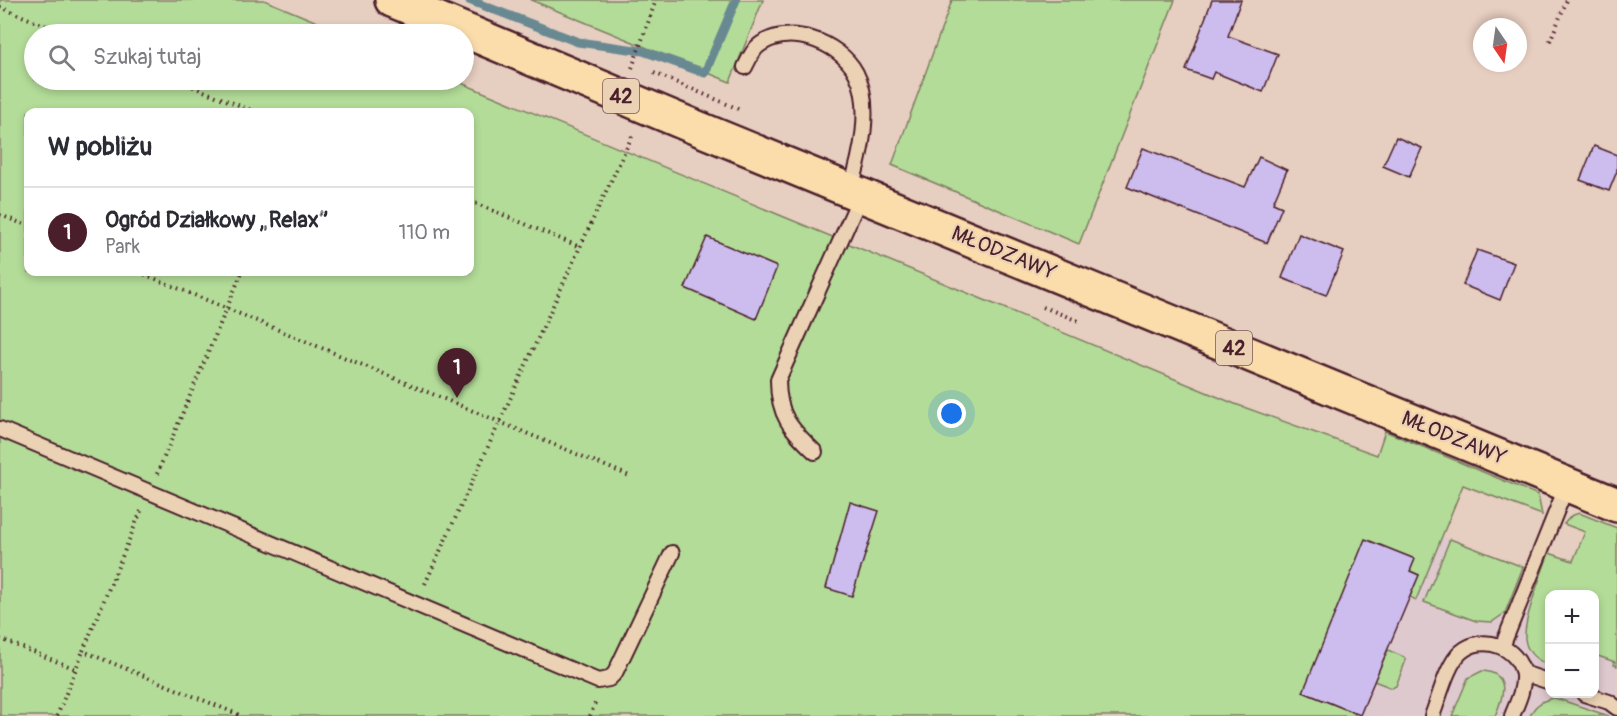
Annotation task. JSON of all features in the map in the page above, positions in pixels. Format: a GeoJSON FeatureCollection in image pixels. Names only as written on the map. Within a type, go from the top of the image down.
{"type":"FeatureCollection","features":[{"type":"Feature","properties":{"kind":"main road","name":"MŁODZAWY"},"geometry":{"type":"LineString","coordinates":[[392,0],[449,24]]}},
{"type":"Feature","properties":{"kind":"main road","name":"MŁODZAWY"},"geometry":{"type":"LineString","coordinates":[[474,34],[1617,505]]}},
{"type":"Feature","properties":{"kind":"lane"},"geometry":{"type":"LineString","coordinates":[[745,67],[755,48],[772,38],[788,35],[810,38],[840,53],[856,73],[863,100],[864,127],[856,192],[778,380],[778,396],[783,414],[793,430],[816,452]]}},
{"type":"Feature","properties":{"kind":"lane"},"geometry":{"type":"LineString","coordinates":[[0,429],[598,681],[604,681],[615,673],[672,553]]}},
{"type":"Feature","properties":{"kind":"lane"},"geometry":{"type":"LineString","coordinates":[[1502,647],[1568,485]]}},
{"type":"Feature","properties":{"kind":"lane"},"geometry":{"type":"LineString","coordinates":[[1432,716],[1453,662],[1461,652],[1473,645],[1485,643],[1502,647],[1518,661],[1523,686],[1512,716]]}},
{"type":"Feature","properties":{"kind":"lane"},"geometry":{"type":"LineString","coordinates":[[1522,673],[1545,680]]}},
{"type":"Feature","properties":{"kind":"lane"},"geometry":{"type":"LineString","coordinates":[[1598,698],[1617,708]]}},
{"type":"Feature","properties":{"kind":"path"},"geometry":{"type":"LineString","coordinates":[[641,70],[632,68],[656,0]]}},
{"type":"Feature","properties":{"kind":"path"},"geometry":{"type":"LineString","coordinates":[[1550,41],[1567,0]]}},
{"type":"Feature","properties":{"kind":"path"},"geometry":{"type":"LineString","coordinates":[[0,7],[42,24]]}},
{"type":"Feature","properties":{"kind":"path"},"geometry":{"type":"LineString","coordinates":[[650,72],[659,75]]}},
{"type":"Feature","properties":{"kind":"path"},"geometry":{"type":"LineString","coordinates":[[201,90],[246,108]]}},
{"type":"Feature","properties":{"kind":"path"},"geometry":{"type":"LineString","coordinates":[[416,604],[645,106]]}},
{"type":"Feature","properties":{"kind":"path"},"geometry":{"type":"LineString","coordinates":[[474,203],[580,247]]}},
{"type":"Feature","properties":{"kind":"path"},"geometry":{"type":"LineString","coordinates":[[0,215],[24,224]]}},
{"type":"Feature","properties":{"kind":"path"},"geometry":{"type":"LineString","coordinates":[[149,276],[633,477]]}},
{"type":"Feature","properties":{"kind":"path"},"geometry":{"type":"LineString","coordinates":[[57,716],[240,276]]}},
{"type":"Feature","properties":{"kind":"path"},"geometry":{"type":"LineString","coordinates":[[0,639],[76,669]]}},
{"type":"Feature","properties":{"kind":"path"},"geometry":{"type":"LineString","coordinates":[[83,651],[242,716]]}},
{"type":"Feature","properties":{"kind":"shaded area"},"geometry":{"type":"Polygon","coordinates":[[[1358,504],[1551,579],[1617,592],[1617,716],[1270,716],[1358,504]]]}},
{"type":"Feature","properties":{"kind":"green space"},"geometry":{"type":"Polygon","coordinates":[[[0,0],[264,0],[322,24],[24,24],[24,90],[474,88],[1235,404],[1377,455],[1385,431],[1538,495],[1542,515],[1463,485],[1416,600],[1410,597],[1419,575],[1410,571],[1415,559],[1303,692],[1355,713],[1354,716],[0,716],[0,0]]]}},
{"type":"Feature","properties":{"kind":"green space"},"geometry":{"type":"Polygon","coordinates":[[[531,0],[763,0],[730,82],[531,0]]]}},
{"type":"Feature","properties":{"kind":"green space"},"geometry":{"type":"Polygon","coordinates":[[[952,0],[1175,0],[1079,244],[892,165],[952,0]]]}},
{"type":"Feature","properties":{"kind":"green space"},"geometry":{"type":"Polygon","coordinates":[[[1579,513],[1617,528],[1617,666],[1614,665],[1615,662],[1599,656],[1599,590],[1545,590],[1545,663],[1532,654],[1527,647],[1526,622],[1549,553],[1573,561],[1585,532],[1564,524],[1571,516],[1579,513]]]}},
{"type":"Feature","properties":{"kind":"green space"},"geometry":{"type":"Polygon","coordinates":[[[1450,539],[1523,567],[1505,613],[1492,622],[1476,621],[1424,602],[1450,539]]]}},
{"type":"Feature","properties":{"kind":"green space"},"geometry":{"type":"Polygon","coordinates":[[[1388,650],[1406,660],[1396,686],[1392,688],[1374,681],[1388,650]]]}},
{"type":"Feature","properties":{"kind":"green space"},"geometry":{"type":"Polygon","coordinates":[[[1482,671],[1498,676],[1501,681],[1503,688],[1501,702],[1495,716],[1452,716],[1468,678],[1482,671]]]}},
{"type":"Feature","properties":{"kind":"green space"},"geometry":{"type":"Polygon","coordinates":[[[1554,698],[1609,716],[1530,716],[1539,704],[1554,698]]]}},
{"type":"Feature","properties":{"kind":"building"},"geometry":{"type":"Polygon","coordinates":[[[1212,0],[1241,0],[1228,36],[1278,54],[1263,92],[1214,72],[1211,79],[1186,70],[1212,0]]]}},
{"type":"Feature","properties":{"kind":"building"},"geometry":{"type":"Polygon","coordinates":[[[1396,137],[1422,148],[1409,177],[1383,166],[1396,137]]]}},
{"type":"Feature","properties":{"kind":"building"},"geometry":{"type":"Polygon","coordinates":[[[1594,146],[1617,155],[1617,171],[1609,191],[1580,180],[1594,146]]]}},
{"type":"Feature","properties":{"kind":"building"},"geometry":{"type":"Polygon","coordinates":[[[1143,148],[1245,187],[1259,157],[1287,170],[1273,203],[1282,207],[1267,243],[1127,187],[1143,148]]]}},
{"type":"Feature","properties":{"kind":"building"},"geometry":{"type":"Polygon","coordinates":[[[1299,234],[1344,252],[1326,295],[1282,278],[1299,234]]]}},
{"type":"Feature","properties":{"kind":"building"},"geometry":{"type":"Polygon","coordinates":[[[707,237],[777,267],[756,319],[685,288],[707,237]]]}},
{"type":"Feature","properties":{"kind":"building"},"geometry":{"type":"Polygon","coordinates":[[[1477,250],[1514,263],[1500,300],[1463,285],[1477,250]]]}},
{"type":"Feature","properties":{"kind":"building"},"geometry":{"type":"Polygon","coordinates":[[[850,502],[879,511],[852,596],[826,588],[850,502]]]}},
{"type":"Feature","properties":{"kind":"building"},"geometry":{"type":"Polygon","coordinates":[[[1365,539],[1415,559],[1410,571],[1419,575],[1360,715],[1303,692],[1365,539]]]}},
{"type":"Feature","properties":{"kind":"waterway"},"geometry":{"type":"LineString","coordinates":[[469,0],[578,42],[643,51],[705,73],[736,0]]}},
{"type":"Feature","properties":{"kind":"place","name":"Ogród Działkowy „Relax”"},"geometry":{"type":"Point","coordinates":[457,398]}}]}
